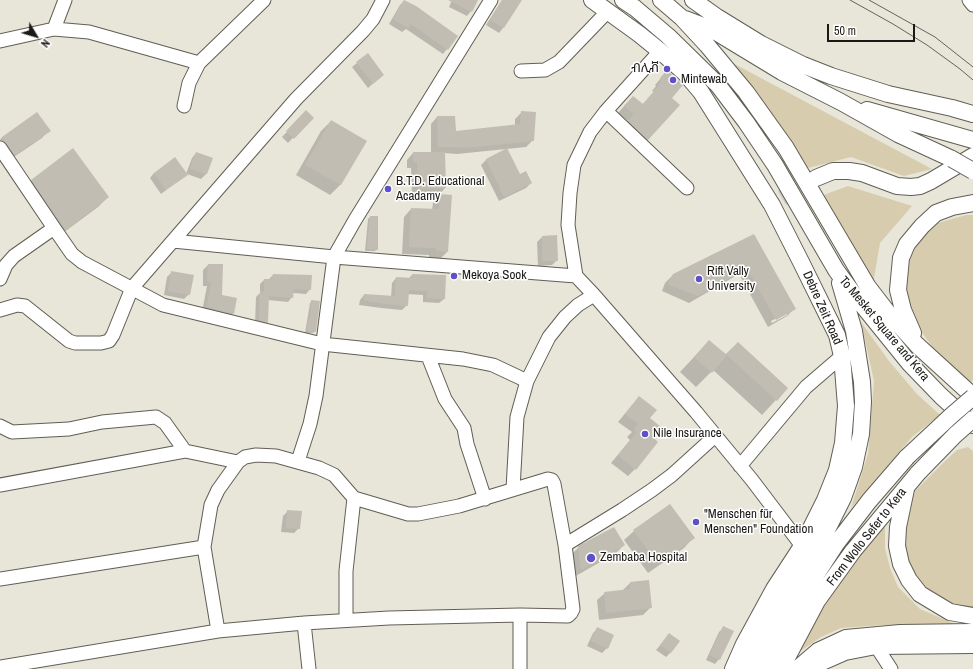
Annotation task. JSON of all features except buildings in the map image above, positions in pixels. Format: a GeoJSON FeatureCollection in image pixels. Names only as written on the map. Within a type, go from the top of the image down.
{"type":"FeatureCollection","features":[{"type":"Feature","properties":{"kind":"main road","name":"Debre Zeit Road"},"geometry":{"type":"LineString","coordinates":[[592,0],[640,34],[685,73],[701,92],[777,202],[802,262],[837,335],[842,356],[846,406],[843,443],[837,470],[825,500],[802,546],[770,596],[744,644],[733,669]]}},
{"type":"Feature","properties":{"kind":"main road","name":"To Mesket Square and Kera"},"geometry":{"type":"LineString","coordinates":[[622,0],[636,8],[668,36],[718,86],[746,122],[775,165],[836,270],[855,296],[910,364],[941,396],[973,424]]}},
{"type":"Feature","properties":{"kind":"main road"},"geometry":{"type":"LineString","coordinates":[[661,0],[682,18],[707,45],[746,92],[786,148],[868,287],[888,313],[917,345],[973,397],[907,457],[836,544],[798,603],[765,669]]}},
{"type":"Feature","properties":{"kind":"main road"},"geometry":{"type":"LineString","coordinates":[[693,0],[717,17],[761,44],[803,65],[831,76],[888,94],[973,114]]}},
{"type":"Feature","properties":{"kind":"main road"},"geometry":{"type":"LineString","coordinates":[[682,18],[711,28],[754,56],[898,134],[952,159],[973,171]]}},
{"type":"Feature","properties":{"kind":"main road"},"geometry":{"type":"LineString","coordinates":[[841,102],[967,139]]}},
{"type":"Feature","properties":{"kind":"main road"},"geometry":{"type":"LineString","coordinates":[[816,178],[833,171],[849,170],[862,173],[897,186],[920,186],[932,181],[973,156]]}},
{"type":"Feature","properties":{"kind":"main road"},"geometry":{"type":"LineString","coordinates":[[917,345],[899,298],[898,290],[901,258],[907,244],[922,226],[936,214],[952,207],[973,203]]}},
{"type":"Feature","properties":{"kind":"main road"},"geometry":{"type":"LineString","coordinates":[[750,669],[770,624],[798,574],[824,536],[843,498],[854,467],[861,434],[863,402],[862,382],[854,331],[836,270]]}},
{"type":"Feature","properties":{"kind":"main road","name":"From Wollo Sefer to Kera"},"geometry":{"type":"LineString","coordinates":[[781,669],[817,601],[853,552],[918,473],[973,419]]}},
{"type":"Feature","properties":{"kind":"main road"},"geometry":{"type":"LineString","coordinates":[[906,488],[898,526],[897,546],[901,564],[909,580],[920,594],[950,612],[973,616]]}},
{"type":"Feature","properties":{"kind":"main road"},"geometry":{"type":"LineString","coordinates":[[797,669],[818,651],[846,638],[900,633],[973,632]]}},
{"type":"Feature","properties":{"kind":"main road"},"geometry":{"type":"LineString","coordinates":[[815,669],[822,662],[845,652],[876,646],[973,645]]}},
{"type":"Feature","properties":{"kind":"street"},"geometry":{"type":"LineString","coordinates":[[54,30],[65,0]]}},
{"type":"Feature","properties":{"kind":"street"},"geometry":{"type":"LineString","coordinates":[[184,106],[189,83],[199,63],[264,0]]}},
{"type":"Feature","properties":{"kind":"street"},"geometry":{"type":"LineString","coordinates":[[0,310],[17,305],[25,306],[69,341],[75,343],[102,343],[109,341],[113,335],[132,288],[296,99],[364,31],[373,19],[383,0]]}},
{"type":"Feature","properties":{"kind":"street"},"geometry":{"type":"LineString","coordinates":[[298,461],[310,424],[316,396],[334,257],[363,207],[491,0]]}},
{"type":"Feature","properties":{"kind":"street"},"geometry":{"type":"LineString","coordinates":[[969,0],[973,4]]}},
{"type":"Feature","properties":{"kind":"street"},"geometry":{"type":"LineString","coordinates":[[521,71],[545,70],[559,62],[608,10]]}},
{"type":"Feature","properties":{"kind":"street"},"geometry":{"type":"LineString","coordinates":[[0,41],[54,30],[89,32],[199,63]]}},
{"type":"Feature","properties":{"kind":"street"},"geometry":{"type":"LineString","coordinates":[[660,51],[606,111],[590,132],[574,165],[568,224],[576,276],[715,436],[802,546]]}},
{"type":"Feature","properties":{"kind":"street"},"geometry":{"type":"LineString","coordinates":[[606,111],[687,188]]}},
{"type":"Feature","properties":{"kind":"street"},"geometry":{"type":"LineString","coordinates":[[0,148],[72,254],[82,262],[163,305],[322,344],[463,359],[493,365],[527,381]]}},
{"type":"Feature","properties":{"kind":"street"},"geometry":{"type":"LineString","coordinates":[[0,278],[6,265],[14,256],[54,228]]}},
{"type":"Feature","properties":{"kind":"street"},"geometry":{"type":"LineString","coordinates":[[173,241],[334,257],[576,276]]}},
{"type":"Feature","properties":{"kind":"street"},"geometry":{"type":"LineString","coordinates":[[513,489],[517,417],[527,381],[549,337],[578,305],[594,295]]}},
{"type":"Feature","properties":{"kind":"street"},"geometry":{"type":"LineString","coordinates":[[428,356],[445,399],[464,428],[467,444],[485,499]]}},
{"type":"Feature","properties":{"kind":"street"},"geometry":{"type":"LineString","coordinates":[[740,466],[806,387],[842,356]]}},
{"type":"Feature","properties":{"kind":"street"},"geometry":{"type":"LineString","coordinates":[[0,426],[12,432],[26,432],[69,429],[102,422],[156,417],[165,423],[185,451]]}},
{"type":"Feature","properties":{"kind":"street"},"geometry":{"type":"LineString","coordinates":[[565,545],[652,490],[672,475],[715,436]]}},
{"type":"Feature","properties":{"kind":"street"},"geometry":{"type":"LineString","coordinates":[[0,486],[185,451],[238,462]]}},
{"type":"Feature","properties":{"kind":"street"},"geometry":{"type":"LineString","coordinates":[[0,667],[218,631],[304,623],[389,618],[520,615],[568,616],[573,609],[565,545],[554,484],[552,480],[548,479],[459,506],[418,514],[408,514],[354,498],[334,474],[319,468],[276,456],[256,455],[245,457],[238,462],[218,490],[211,505],[204,547],[218,631]]}},
{"type":"Feature","properties":{"kind":"street"},"geometry":{"type":"LineString","coordinates":[[346,620],[346,571],[354,498]]}},
{"type":"Feature","properties":{"kind":"street"},"geometry":{"type":"LineString","coordinates":[[0,579],[204,547]]}},
{"type":"Feature","properties":{"kind":"street"},"geometry":{"type":"LineString","coordinates":[[520,615],[520,669]]}},
{"type":"Feature","properties":{"kind":"street"},"geometry":{"type":"LineString","coordinates":[[304,623],[309,669]]}},
{"type":"Feature","properties":{"kind":"street"},"geometry":{"type":"LineString","coordinates":[[876,646],[891,669]]}},
{"type":"Feature","properties":{"kind":"shaded area"},"geometry":{"type":"Polygon","coordinates":[[[727,60],[932,169],[904,176],[851,157],[804,169],[727,60]]]}},
{"type":"Feature","properties":{"kind":"shaded area"},"geometry":{"type":"Polygon","coordinates":[[[848,186],[912,206],[880,243],[872,290],[818,197],[848,186]]]}},
{"type":"Feature","properties":{"kind":"shaded area"},"geometry":{"type":"Polygon","coordinates":[[[966,215],[973,215],[973,380],[968,385],[935,351],[910,315],[901,285],[907,253],[934,224],[966,215]]]}},
{"type":"Feature","properties":{"kind":"shaded area"},"geometry":{"type":"Polygon","coordinates":[[[861,322],[889,361],[917,394],[940,415],[913,436],[851,508],[868,454],[874,381],[861,322]]]}},
{"type":"Feature","properties":{"kind":"shaded area"},"geometry":{"type":"Polygon","coordinates":[[[968,447],[973,451],[973,608],[957,606],[936,597],[922,588],[901,558],[899,529],[912,494],[957,450],[968,447]]]}},
{"type":"Feature","properties":{"kind":"shaded area"},"geometry":{"type":"Polygon","coordinates":[[[885,520],[885,548],[890,568],[898,587],[920,609],[955,624],[884,625],[841,628],[821,637],[789,659],[807,626],[885,520]]]}},
{"type":"Feature","properties":{"kind":"tunnel"},"geometry":{"type":"LineString","coordinates":[[782,198],[816,178]]}},
{"type":"Feature","properties":{"kind":"tram line"},"geometry":{"type":"LineString","coordinates":[[850,0],[927,45],[973,80]]}},
{"type":"Feature","properties":{"kind":"tram line"},"geometry":{"type":"LineString","coordinates":[[869,0],[935,37],[973,67]]}},
{"type":"Feature","properties":{"kind":"place","name":"ብሊቭ"},"geometry":{"type":"Point","coordinates":[667,69]}},
{"type":"Feature","properties":{"kind":"place","name":"Mintewab"},"geometry":{"type":"Point","coordinates":[673,80]}},
{"type":"Feature","properties":{"kind":"place","name":"B.T.D. Educational Acadamy"},"geometry":{"type":"Point","coordinates":[388,189]}},
{"type":"Feature","properties":{"kind":"place","name":"Mekoya Sook"},"geometry":{"type":"Point","coordinates":[454,276]}},
{"type":"Feature","properties":{"kind":"place","name":"Rift Vally University"},"geometry":{"type":"Point","coordinates":[699,279]}},
{"type":"Feature","properties":{"kind":"place","name":"Nile Insurance"},"geometry":{"type":"Point","coordinates":[645,434]}},
{"type":"Feature","properties":{"kind":"place","name":"\"Menschen für Menschen\" Foundation"},"geometry":{"type":"Point","coordinates":[696,522]}},
{"type":"Feature","properties":{"kind":"place","name":"Zembaba Hospital"},"geometry":{"type":"Point","coordinates":[591,558]}}]}
